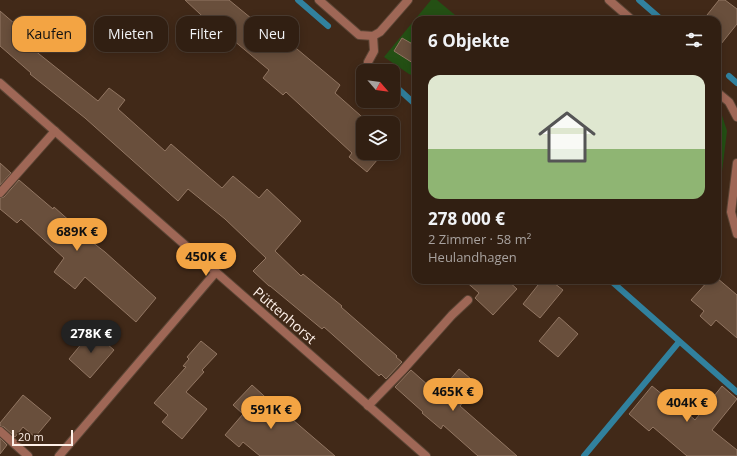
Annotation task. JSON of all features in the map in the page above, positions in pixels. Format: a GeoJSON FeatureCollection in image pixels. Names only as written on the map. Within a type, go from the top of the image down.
{"type":"FeatureCollection","features":[{"type":"Feature","properties":{"kind":"street"},"geometry":{"type":"LineString","coordinates":[[319,0],[358,35],[373,36],[380,32],[408,0]]}},
{"type":"Feature","properties":{"kind":"street"},"geometry":{"type":"LineString","coordinates":[[609,0],[627,16]]}},
{"type":"Feature","properties":{"kind":"street"},"geometry":{"type":"LineString","coordinates":[[368,62],[374,51],[373,36]]}},
{"type":"Feature","properties":{"kind":"street","name":"Püttenhorst"},"geometry":{"type":"LineString","coordinates":[[0,83],[426,456]]}},
{"type":"Feature","properties":{"kind":"street"},"geometry":{"type":"LineString","coordinates":[[721,95],[729,102],[737,117]]}},
{"type":"Feature","properties":{"kind":"street"},"geometry":{"type":"LineString","coordinates":[[0,193],[55,131]]}},
{"type":"Feature","properties":{"kind":"street"},"geometry":{"type":"LineString","coordinates":[[737,163],[731,212],[737,234]]}},
{"type":"Feature","properties":{"kind":"street"},"geometry":{"type":"LineString","coordinates":[[58,456],[216,272]]}},
{"type":"Feature","properties":{"kind":"street"},"geometry":{"type":"LineString","coordinates":[[368,406],[402,371],[452,315],[468,300]]}},
{"type":"Feature","properties":{"kind":"street"},"geometry":{"type":"LineString","coordinates":[[0,431],[28,456]]}},
{"type":"Feature","properties":{"kind":"green space"},"geometry":{"type":"Polygon","coordinates":[[[431,0],[437,0],[456,16],[418,16],[431,0]]]}},
{"type":"Feature","properties":{"kind":"green space"},"geometry":{"type":"Polygon","coordinates":[[[412,23],[412,75],[400,68],[400,64],[394,64],[384,57],[412,23]]]}},
{"type":"Feature","properties":{"kind":"green space"},"geometry":{"type":"Polygon","coordinates":[[[721,112],[727,131],[721,180],[721,112]]]}},
{"type":"Feature","properties":{"kind":"building"},"geometry":{"type":"Polygon","coordinates":[[[185,0],[229,0],[248,16],[244,16],[244,49],[236,42],[236,16],[202,16],[185,0]]]}},
{"type":"Feature","properties":{"kind":"building"},"geometry":{"type":"Polygon","coordinates":[[[719,0],[725,0],[737,9],[737,24],[721,44],[721,16],[706,16],[719,0]]]}},
{"type":"Feature","properties":{"kind":"building"},"geometry":{"type":"Polygon","coordinates":[[[0,11],[12,21],[12,52],[37,52],[98,101],[109,88],[125,100],[118,109],[165,151],[171,144],[222,188],[233,176],[259,198],[267,189],[301,221],[275,251],[301,276],[303,274],[342,306],[341,307],[402,362],[386,379],[381,374],[379,376],[324,327],[322,329],[253,271],[266,258],[225,219],[188,189],[178,201],[85,118],[30,74],[31,73],[0,46],[0,11]]]}},
{"type":"Feature","properties":{"kind":"building"},"geometry":{"type":"Polygon","coordinates":[[[402,38],[412,44],[412,62],[394,51],[402,38]]]}},
{"type":"Feature","properties":{"kind":"building"},"geometry":{"type":"Polygon","coordinates":[[[299,51],[340,85],[335,93],[361,116],[356,116],[356,160],[377,160],[367,172],[349,157],[352,153],[286,92],[283,95],[263,78],[269,70],[247,52],[299,52],[299,51]]]}},
{"type":"Feature","properties":{"kind":"building"},"geometry":{"type":"Polygon","coordinates":[[[0,163],[11,173],[0,185],[0,163]]]}},
{"type":"Feature","properties":{"kind":"building"},"geometry":{"type":"Polygon","coordinates":[[[19,180],[53,209],[54,207],[72,223],[70,225],[105,252],[156,298],[136,322],[85,277],[75,289],[54,272],[64,258],[21,219],[17,223],[0,209],[0,198],[4,197],[19,180]]]}},
{"type":"Feature","properties":{"kind":"building"},"geometry":{"type":"Polygon","coordinates":[[[721,281],[737,295],[737,338],[716,320],[711,326],[700,316],[704,311],[691,300],[705,284],[721,284],[721,281]]]}},
{"type":"Feature","properties":{"kind":"building"},"geometry":{"type":"Polygon","coordinates":[[[469,284],[511,284],[517,289],[493,315],[475,298],[479,293],[469,284]]]}},
{"type":"Feature","properties":{"kind":"building"},"geometry":{"type":"Polygon","coordinates":[[[539,284],[555,284],[563,290],[540,318],[523,304],[539,284]]]}},
{"type":"Feature","properties":{"kind":"building"},"geometry":{"type":"Polygon","coordinates":[[[559,317],[578,334],[558,357],[539,341],[559,317]]]}},
{"type":"Feature","properties":{"kind":"building"},"geometry":{"type":"Polygon","coordinates":[[[92,331],[114,350],[90,378],[69,359],[92,331]]]}},
{"type":"Feature","properties":{"kind":"building"},"geometry":{"type":"Polygon","coordinates":[[[201,341],[217,354],[202,370],[204,372],[186,392],[207,409],[182,439],[162,422],[168,415],[154,403],[186,367],[183,366],[189,359],[187,357],[201,341]]]}},
{"type":"Feature","properties":{"kind":"building"},"geometry":{"type":"Polygon","coordinates":[[[459,369],[477,384],[460,406],[517,456],[478,456],[443,425],[441,429],[395,387],[411,370],[438,394],[459,369]]]}},
{"type":"Feature","properties":{"kind":"building"},"geometry":{"type":"Polygon","coordinates":[[[252,385],[285,415],[286,414],[335,456],[260,456],[243,442],[239,447],[225,435],[243,414],[233,405],[252,385]]]}},
{"type":"Feature","properties":{"kind":"building"},"geometry":{"type":"Polygon","coordinates":[[[652,386],[695,420],[722,386],[737,399],[712,430],[737,450],[737,456],[687,456],[653,427],[649,431],[629,414],[652,386]]]}},
{"type":"Feature","properties":{"kind":"building"},"geometry":{"type":"Polygon","coordinates":[[[23,395],[51,418],[35,437],[23,427],[15,437],[4,427],[0,426],[0,423],[23,395]]]}},
{"type":"Feature","properties":{"kind":"building"},"geometry":{"type":"Polygon","coordinates":[[[0,438],[7,445],[0,454],[0,438]]]}},
{"type":"Feature","properties":{"kind":"waterway"},"geometry":{"type":"LineString","coordinates":[[298,0],[328,26]]}},
{"type":"Feature","properties":{"kind":"waterway"},"geometry":{"type":"LineString","coordinates":[[639,0],[657,16]]}},
{"type":"Feature","properties":{"kind":"waterway"},"geometry":{"type":"LineString","coordinates":[[729,76],[737,83]]}},
{"type":"Feature","properties":{"kind":"waterway"},"geometry":{"type":"LineString","coordinates":[[400,90],[412,101]]}},
{"type":"Feature","properties":{"kind":"waterway"},"geometry":{"type":"LineString","coordinates":[[615,284],[737,392]]}},
{"type":"Feature","properties":{"kind":"waterway"},"geometry":{"type":"LineString","coordinates":[[584,456],[679,342]]}}]}
